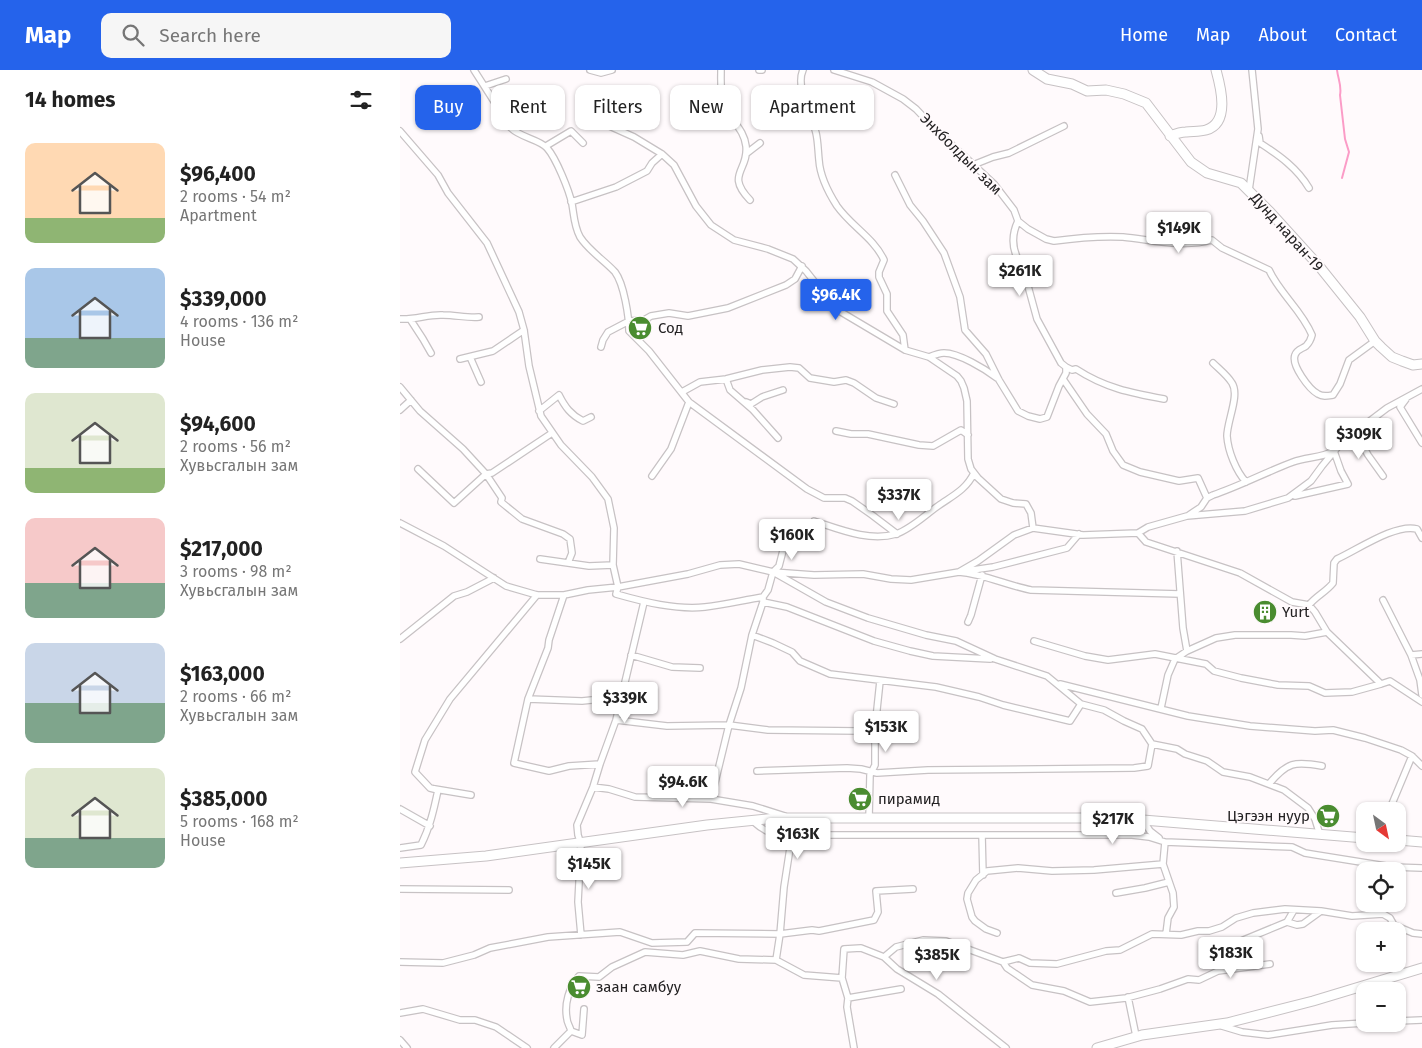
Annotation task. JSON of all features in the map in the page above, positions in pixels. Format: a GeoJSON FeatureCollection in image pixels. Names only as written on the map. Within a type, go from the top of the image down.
{"type":"FeatureCollection","features":[{"type":"Feature","properties":{"kind":"main road","name":"Дунд наран-19"},"geometry":{"type":"LineString","coordinates":[[1033,70],[1046,79],[1072,84],[1087,91],[1106,90],[1124,94],[1146,103],[1191,162],[1207,173],[1241,183],[1249,190],[1319,266],[1360,317],[1375,341],[1386,352],[1397,359],[1413,365],[1422,364]]}},
{"type":"Feature","properties":{"kind":"main road"},"geometry":{"type":"LineString","coordinates":[[1170,136],[1182,132],[1203,131],[1212,128],[1218,121],[1221,114],[1222,101],[1216,70]]}},
{"type":"Feature","properties":{"kind":"main road"},"geometry":{"type":"LineString","coordinates":[[400,863],[458,859],[581,844],[707,825],[790,818],[1089,818],[1143,820],[1356,837]]}},
{"type":"Feature","properties":{"kind":"main road"},"geometry":{"type":"LineString","coordinates":[[1406,841],[1422,842]]}},
{"type":"Feature","properties":{"kind":"main road"},"geometry":{"type":"LineString","coordinates":[[1097,1048],[1136,1036],[1219,1025],[1313,1001],[1422,968]]}},
{"type":"Feature","properties":{"kind":"street"},"geometry":{"type":"LineString","coordinates":[[474,70],[511,128],[518,134],[546,146],[554,157],[571,202],[574,223],[580,237],[616,274],[625,299],[629,331],[646,347],[689,402],[807,489],[824,498],[845,498],[852,501],[872,514],[896,534]]}},
{"type":"Feature","properties":{"kind":"street"},"geometry":{"type":"LineString","coordinates":[[590,70],[601,73],[612,70]]}},
{"type":"Feature","properties":{"kind":"street"},"geometry":{"type":"LineString","coordinates":[[721,70],[724,104],[743,132],[747,153],[738,183],[741,191],[750,200]]}},
{"type":"Feature","properties":{"kind":"street"},"geometry":{"type":"LineString","coordinates":[[803,70],[801,73],[803,90],[816,133],[824,183],[829,194],[845,216],[881,253],[884,260],[879,276],[887,294],[887,311],[903,335],[905,350]]}},
{"type":"Feature","properties":{"kind":"street","name":"Энхболдын зам"},"geometry":{"type":"LineString","coordinates":[[834,70],[872,82],[903,99],[916,109],[1004,196],[1014,210],[1018,221],[1046,239],[1054,241],[1123,237],[1184,244],[1212,240],[1222,248],[1269,270],[1275,283],[1307,323],[1312,335],[1307,346],[1298,350],[1294,356],[1299,373],[1309,387],[1318,394],[1325,396],[1333,395],[1340,384],[1349,360],[1375,341]]}},
{"type":"Feature","properties":{"kind":"street"},"geometry":{"type":"LineString","coordinates":[[1252,70],[1260,143],[1291,164],[1309,188]]}},
{"type":"Feature","properties":{"kind":"street"},"geometry":{"type":"LineString","coordinates":[[484,86],[506,79]]}},
{"type":"Feature","properties":{"kind":"street"},"geometry":{"type":"LineString","coordinates":[[973,165],[992,157],[1009,154],[1064,126]]}},
{"type":"Feature","properties":{"kind":"street"},"geometry":{"type":"LineString","coordinates":[[1249,190],[1258,129]]}},
{"type":"Feature","properties":{"kind":"street"},"geometry":{"type":"LineString","coordinates":[[618,130],[662,154],[674,165],[696,206],[711,225],[734,240],[781,254],[802,266],[836,309],[905,350],[929,357],[961,381],[966,401],[968,460],[974,473],[1001,499],[1013,503],[1026,504],[1032,514],[1033,528]]}},
{"type":"Feature","properties":{"kind":"street"},"geometry":{"type":"LineString","coordinates":[[400,131],[438,175],[448,193],[487,244],[514,299],[524,330],[529,366],[539,411],[552,433],[592,477],[608,499],[614,528],[614,564],[618,587],[616,594],[644,602],[692,607],[763,600],[874,641],[910,651],[933,656],[995,659]]}},
{"type":"Feature","properties":{"kind":"street"},"geometry":{"type":"LineString","coordinates":[[546,146],[571,131],[583,143]]}},
{"type":"Feature","properties":{"kind":"street"},"geometry":{"type":"LineString","coordinates":[[747,153],[760,143]]}},
{"type":"Feature","properties":{"kind":"street"},"geometry":{"type":"LineString","coordinates":[[571,202],[616,187],[647,171],[652,163],[662,154]]}},
{"type":"Feature","properties":{"kind":"street"},"geometry":{"type":"LineString","coordinates":[[896,175],[910,205],[941,246],[960,297],[965,330],[986,354],[998,380],[1018,411],[1040,419],[1048,417],[1066,373],[1066,367]]}},
{"type":"Feature","properties":{"kind":"street"},"geometry":{"type":"LineString","coordinates":[[1018,221],[1012,238],[1015,254],[1019,264],[1027,273],[1028,286],[1037,319],[1061,363],[1105,385],[1164,399]]}},
{"type":"Feature","properties":{"kind":"street"},"geometry":{"type":"LineString","coordinates":[[601,347],[608,332],[629,321],[644,320],[651,316],[669,313],[688,316],[737,305],[795,279],[802,266]]}},
{"type":"Feature","properties":{"kind":"street"},"geometry":{"type":"LineString","coordinates":[[400,319],[443,314],[464,318],[479,318]]}},
{"type":"Feature","properties":{"kind":"street"},"geometry":{"type":"LineString","coordinates":[[410,319],[431,353]]}},
{"type":"Feature","properties":{"kind":"street"},"geometry":{"type":"LineString","coordinates":[[460,359],[493,351],[524,330]]}},
{"type":"Feature","properties":{"kind":"street"},"geometry":{"type":"LineString","coordinates":[[929,357],[943,352],[953,354],[972,362],[998,380]]}},
{"type":"Feature","properties":{"kind":"street"},"geometry":{"type":"LineString","coordinates":[[470,357],[481,382]]}},
{"type":"Feature","properties":{"kind":"street"},"geometry":{"type":"LineString","coordinates":[[1213,363],[1233,384],[1234,400],[1228,426],[1228,445],[1236,465],[1246,482]]}},
{"type":"Feature","properties":{"kind":"street"},"geometry":{"type":"LineString","coordinates":[[682,392],[700,382],[726,379],[762,370],[790,366],[799,368],[810,378],[834,382],[846,380],[854,383],[876,398],[894,404]]}},
{"type":"Feature","properties":{"kind":"street"},"geometry":{"type":"LineString","coordinates":[[726,379],[730,390],[778,438]]}},
{"type":"Feature","properties":{"kind":"street"},"geometry":{"type":"LineString","coordinates":[[1063,379],[1087,414],[1106,434],[1112,451],[1123,465],[1140,472],[1179,481],[1198,478],[1207,498]]}},
{"type":"Feature","properties":{"kind":"street"},"geometry":{"type":"LineString","coordinates":[[400,387],[420,411],[462,449],[486,474],[502,498],[501,502],[517,515],[530,522],[563,534],[570,539],[572,553],[568,563]]}},
{"type":"Feature","properties":{"kind":"street"},"geometry":{"type":"LineString","coordinates":[[1288,498],[1311,480],[1342,442],[1387,408],[1422,389]]}},
{"type":"Feature","properties":{"kind":"street"},"geometry":{"type":"LineString","coordinates":[[742,400],[751,404],[782,390]]}},
{"type":"Feature","properties":{"kind":"street"},"geometry":{"type":"LineString","coordinates":[[539,411],[559,395],[573,416],[583,421],[591,417]]}},
{"type":"Feature","properties":{"kind":"street"},"geometry":{"type":"LineString","coordinates":[[1406,399],[1400,407],[1422,443]]}},
{"type":"Feature","properties":{"kind":"street"},"geometry":{"type":"LineString","coordinates":[[400,410],[411,400]]}},
{"type":"Feature","properties":{"kind":"street"},"geometry":{"type":"LineString","coordinates":[[652,476],[671,449],[689,402]]}},
{"type":"Feature","properties":{"kind":"street"},"geometry":{"type":"LineString","coordinates":[[836,431],[851,434],[868,434],[920,446],[933,446],[961,430],[968,435]]}},
{"type":"Feature","properties":{"kind":"street"},"geometry":{"type":"LineString","coordinates":[[1355,432],[1383,476]]}},
{"type":"Feature","properties":{"kind":"street"},"geometry":{"type":"LineString","coordinates":[[418,470],[454,503],[486,474],[492,473],[552,433]]}},
{"type":"Feature","properties":{"kind":"street"},"geometry":{"type":"LineString","coordinates":[[1187,516],[1201,508],[1207,498],[1293,462],[1312,457],[1322,457],[1334,451]]}},
{"type":"Feature","properties":{"kind":"street"},"geometry":{"type":"LineString","coordinates":[[959,572],[1014,535],[1033,528],[1079,534],[1138,533],[1148,527],[1187,516],[1245,511],[1288,498],[1348,484],[1334,451]]}},
{"type":"Feature","properties":{"kind":"street"},"geometry":{"type":"LineString","coordinates":[[814,520],[834,526],[840,530],[865,536],[896,534],[960,492],[970,481],[974,473]]}},
{"type":"Feature","properties":{"kind":"street"},"geometry":{"type":"LineString","coordinates":[[400,523],[422,533],[506,586],[537,595],[564,595],[618,587],[688,574],[720,565],[739,564],[773,572],[814,575],[863,574],[892,580],[912,580],[993,567],[1067,548],[1079,534]]}},
{"type":"Feature","properties":{"kind":"street"},"geometry":{"type":"LineString","coordinates":[[1309,605],[1315,597],[1333,584],[1336,559],[1388,533],[1408,528],[1417,529],[1422,538]]}},
{"type":"Feature","properties":{"kind":"street"},"geometry":{"type":"LineString","coordinates":[[1138,533],[1146,542],[1240,573],[1292,602],[1309,605],[1327,632],[1381,684]]}},
{"type":"Feature","properties":{"kind":"street"},"geometry":{"type":"LineString","coordinates":[[711,799],[729,725],[741,688],[752,635],[773,572],[779,566],[786,539]]}},
{"type":"Feature","properties":{"kind":"street"},"geometry":{"type":"LineString","coordinates":[[1177,551],[1183,628],[1187,651]]}},
{"type":"Feature","properties":{"kind":"street"},"geometry":{"type":"LineString","coordinates":[[540,559],[588,566],[614,564]]}},
{"type":"Feature","properties":{"kind":"street"},"geometry":{"type":"LineString","coordinates":[[757,771],[847,768],[877,773],[946,770],[1134,768],[1148,766],[1152,744],[1142,729],[1104,710],[1082,704],[1047,676],[995,659],[956,641],[868,618],[826,602],[773,572]]}},
{"type":"Feature","properties":{"kind":"street"},"geometry":{"type":"LineString","coordinates":[[959,572],[977,573],[1031,590],[1180,594]]}},
{"type":"Feature","properties":{"kind":"street"},"geometry":{"type":"LineString","coordinates":[[968,622],[982,575]]}},
{"type":"Feature","properties":{"kind":"street"},"geometry":{"type":"LineString","coordinates":[[400,639],[454,596],[468,592],[494,578]]}},
{"type":"Feature","properties":{"kind":"street"},"geometry":{"type":"LineString","coordinates":[[400,848],[421,844],[430,826],[438,790],[430,788],[415,772],[425,740],[450,699],[537,595]]}},
{"type":"Feature","properties":{"kind":"street"},"geometry":{"type":"LineString","coordinates":[[564,595],[548,640],[548,648],[528,699],[514,763],[549,771],[569,766],[600,764]]}},
{"type":"Feature","properties":{"kind":"street"},"geometry":{"type":"LineString","coordinates":[[1383,600],[1411,655],[1421,680],[1422,695]]}},
{"type":"Feature","properties":{"kind":"street"},"geometry":{"type":"LineString","coordinates":[[581,935],[578,902],[581,844],[577,825],[593,788],[616,720],[644,602]]}},
{"type":"Feature","properties":{"kind":"street"},"geometry":{"type":"LineString","coordinates":[[1161,708],[1168,675],[1175,659],[1187,651],[1216,638],[1236,635],[1305,636],[1327,632]]}},
{"type":"Feature","properties":{"kind":"street"},"geometry":{"type":"LineString","coordinates":[[752,635],[792,652],[800,661],[830,674],[936,686],[1070,721],[1082,704]]}},
{"type":"Feature","properties":{"kind":"street"},"geometry":{"type":"LineString","coordinates":[[1034,641],[1085,656],[1108,660],[1155,654],[1206,664],[1214,671],[1241,678],[1278,685],[1309,686],[1325,693],[1352,692],[1390,681],[1422,702]]}},
{"type":"Feature","properties":{"kind":"street"},"geometry":{"type":"LineString","coordinates":[[1411,655],[1422,654]]}},
{"type":"Feature","properties":{"kind":"street"},"geometry":{"type":"LineString","coordinates":[[630,655],[672,667],[700,668]]}},
{"type":"Feature","properties":{"kind":"street"},"geometry":{"type":"LineString","coordinates":[[869,818],[870,775],[876,765],[875,728],[880,681]]}},
{"type":"Feature","properties":{"kind":"street"},"geometry":{"type":"LineString","coordinates":[[1058,684],[1188,716],[1250,726],[1315,731],[1332,730],[1365,738],[1401,750],[1412,756],[1422,766]]}},
{"type":"Feature","properties":{"kind":"street"},"geometry":{"type":"LineString","coordinates":[[528,699],[582,701],[620,697]]}},
{"type":"Feature","properties":{"kind":"street"},"geometry":{"type":"LineString","coordinates":[[616,720],[667,726],[729,725],[768,730],[859,731],[875,728]]}},
{"type":"Feature","properties":{"kind":"street"},"geometry":{"type":"LineString","coordinates":[[1152,744],[1177,749],[1185,754],[1207,761],[1223,772],[1250,777],[1284,790],[1306,805],[1315,819],[1320,835]]}},
{"type":"Feature","properties":{"kind":"street"},"geometry":{"type":"LineString","coordinates":[[1393,802],[1412,756]]}},
{"type":"Feature","properties":{"kind":"street"},"geometry":{"type":"LineString","coordinates":[[1270,784],[1279,771],[1288,766],[1305,763],[1322,766]]}},
{"type":"Feature","properties":{"kind":"street"},"geometry":{"type":"LineString","coordinates":[[430,788],[471,795]]}},
{"type":"Feature","properties":{"kind":"street"},"geometry":{"type":"LineString","coordinates":[[593,788],[609,789],[635,796],[711,799],[753,806],[790,818]]}},
{"type":"Feature","properties":{"kind":"street"},"geometry":{"type":"LineString","coordinates":[[400,809],[430,826]]}},
{"type":"Feature","properties":{"kind":"street"},"geometry":{"type":"LineString","coordinates":[[1143,820],[1153,834],[1166,842]]}},
{"type":"Feature","properties":{"kind":"street"},"geometry":{"type":"LineString","coordinates":[[754,822],[762,830],[769,833],[792,835],[1132,835],[1166,842],[1292,847],[1311,854],[1392,866],[1422,868]]}},
{"type":"Feature","properties":{"kind":"street"},"geometry":{"type":"LineString","coordinates":[[776,960],[792,835]]}},
{"type":"Feature","properties":{"kind":"street"},"geometry":{"type":"LineString","coordinates":[[982,835],[983,875]]}},
{"type":"Feature","properties":{"kind":"street"},"geometry":{"type":"LineString","coordinates":[[1166,842],[1163,864],[1173,893],[1174,907],[1168,918],[1166,934]]}},
{"type":"Feature","properties":{"kind":"street"},"geometry":{"type":"LineString","coordinates":[[997,933],[975,922],[967,899],[968,893],[976,880],[987,871],[1018,868],[1052,871],[1094,870],[1163,864]]}},
{"type":"Feature","properties":{"kind":"street"},"geometry":{"type":"LineString","coordinates":[[1116,894],[1169,882]]}},
{"type":"Feature","properties":{"kind":"street"},"geometry":{"type":"LineString","coordinates":[[400,889],[509,890]]}},
{"type":"Feature","properties":{"kind":"street"},"geometry":{"type":"LineString","coordinates":[[400,962],[443,963],[474,955],[490,948],[548,937],[620,932],[652,942],[687,942],[695,933],[780,934],[812,930],[819,931],[874,920],[878,912],[876,891],[913,889]]}},
{"type":"Feature","properties":{"kind":"street"},"geometry":{"type":"LineString","coordinates":[[884,956],[896,947],[923,940],[946,941],[1003,962],[1019,958],[1030,963],[1057,964],[1098,953],[1120,950],[1152,934],[1181,935],[1208,931],[1222,927],[1236,918],[1253,913],[1285,909],[1322,911],[1352,916],[1383,914],[1390,918],[1394,925],[1413,933],[1422,934]]}},
{"type":"Feature","properties":{"kind":"street"},"geometry":{"type":"LineString","coordinates":[[1241,941],[1287,922],[1294,910]]}},
{"type":"Feature","properties":{"kind":"street"},"geometry":{"type":"LineString","coordinates":[[1287,922],[1297,925],[1303,924],[1322,911]]}},
{"type":"Feature","properties":{"kind":"street"},"geometry":{"type":"LineString","coordinates":[[854,1048],[847,1008],[848,998],[842,978],[844,949],[861,948],[884,956],[897,969],[938,994],[1006,1048]]}},
{"type":"Feature","properties":{"kind":"street"},"geometry":{"type":"LineString","coordinates":[[584,1009],[582,1035],[571,1031],[567,1022],[566,1010],[571,984],[578,976],[599,977],[612,967],[645,952],[683,955],[700,951],[739,959],[776,960],[804,975],[842,978]]}},
{"type":"Feature","properties":{"kind":"street"},"geometry":{"type":"LineString","coordinates":[[1003,962],[1007,968],[1032,985],[1064,991],[1090,1002],[1128,997],[1160,989],[1188,979],[1199,980],[1218,972],[1270,964]]}},
{"type":"Feature","properties":{"kind":"street"},"geometry":{"type":"LineString","coordinates":[[848,998],[901,989]]}},
{"type":"Feature","properties":{"kind":"street"},"geometry":{"type":"LineString","coordinates":[[1128,997],[1136,1036]]}},
{"type":"Feature","properties":{"kind":"street"},"geometry":{"type":"LineString","coordinates":[[400,1013],[423,1009],[460,1020],[475,1020],[496,1027],[526,1048]]}},
{"type":"Feature","properties":{"kind":"street"},"geometry":{"type":"LineString","coordinates":[[1406,1021],[1422,1020]]}},
{"type":"Feature","properties":{"kind":"street"},"geometry":{"type":"LineString","coordinates":[[1219,1025],[1242,1032],[1268,1035],[1332,1025],[1356,1024]]}},
{"type":"Feature","properties":{"kind":"street"},"geometry":{"type":"LineString","coordinates":[[554,1048],[571,1031]]}},
{"type":"Feature","properties":{"kind":"street"},"geometry":{"type":"LineString","coordinates":[[400,1040],[407,1048]]}},
{"type":"Feature","properties":{"kind":"waterway"},"geometry":{"type":"LineString","coordinates":[[1337,70],[1345,139],[1349,152],[1342,178]]}},
{"type":"Feature","properties":{"kind":"place","name":"Сод"},"geometry":{"type":"Point","coordinates":[640,328]}},
{"type":"Feature","properties":{"kind":"place","name":"Yurt"},"geometry":{"type":"Point","coordinates":[1265,612]}},
{"type":"Feature","properties":{"kind":"place","name":"пирамид"},"geometry":{"type":"Point","coordinates":[860,799]}},
{"type":"Feature","properties":{"kind":"place","name":"Цэгээн нуур"},"geometry":{"type":"Point","coordinates":[1328,816]}},
{"type":"Feature","properties":{"kind":"place","name":"заан самбуу"},"geometry":{"type":"Point","coordinates":[579,987]}}]}
